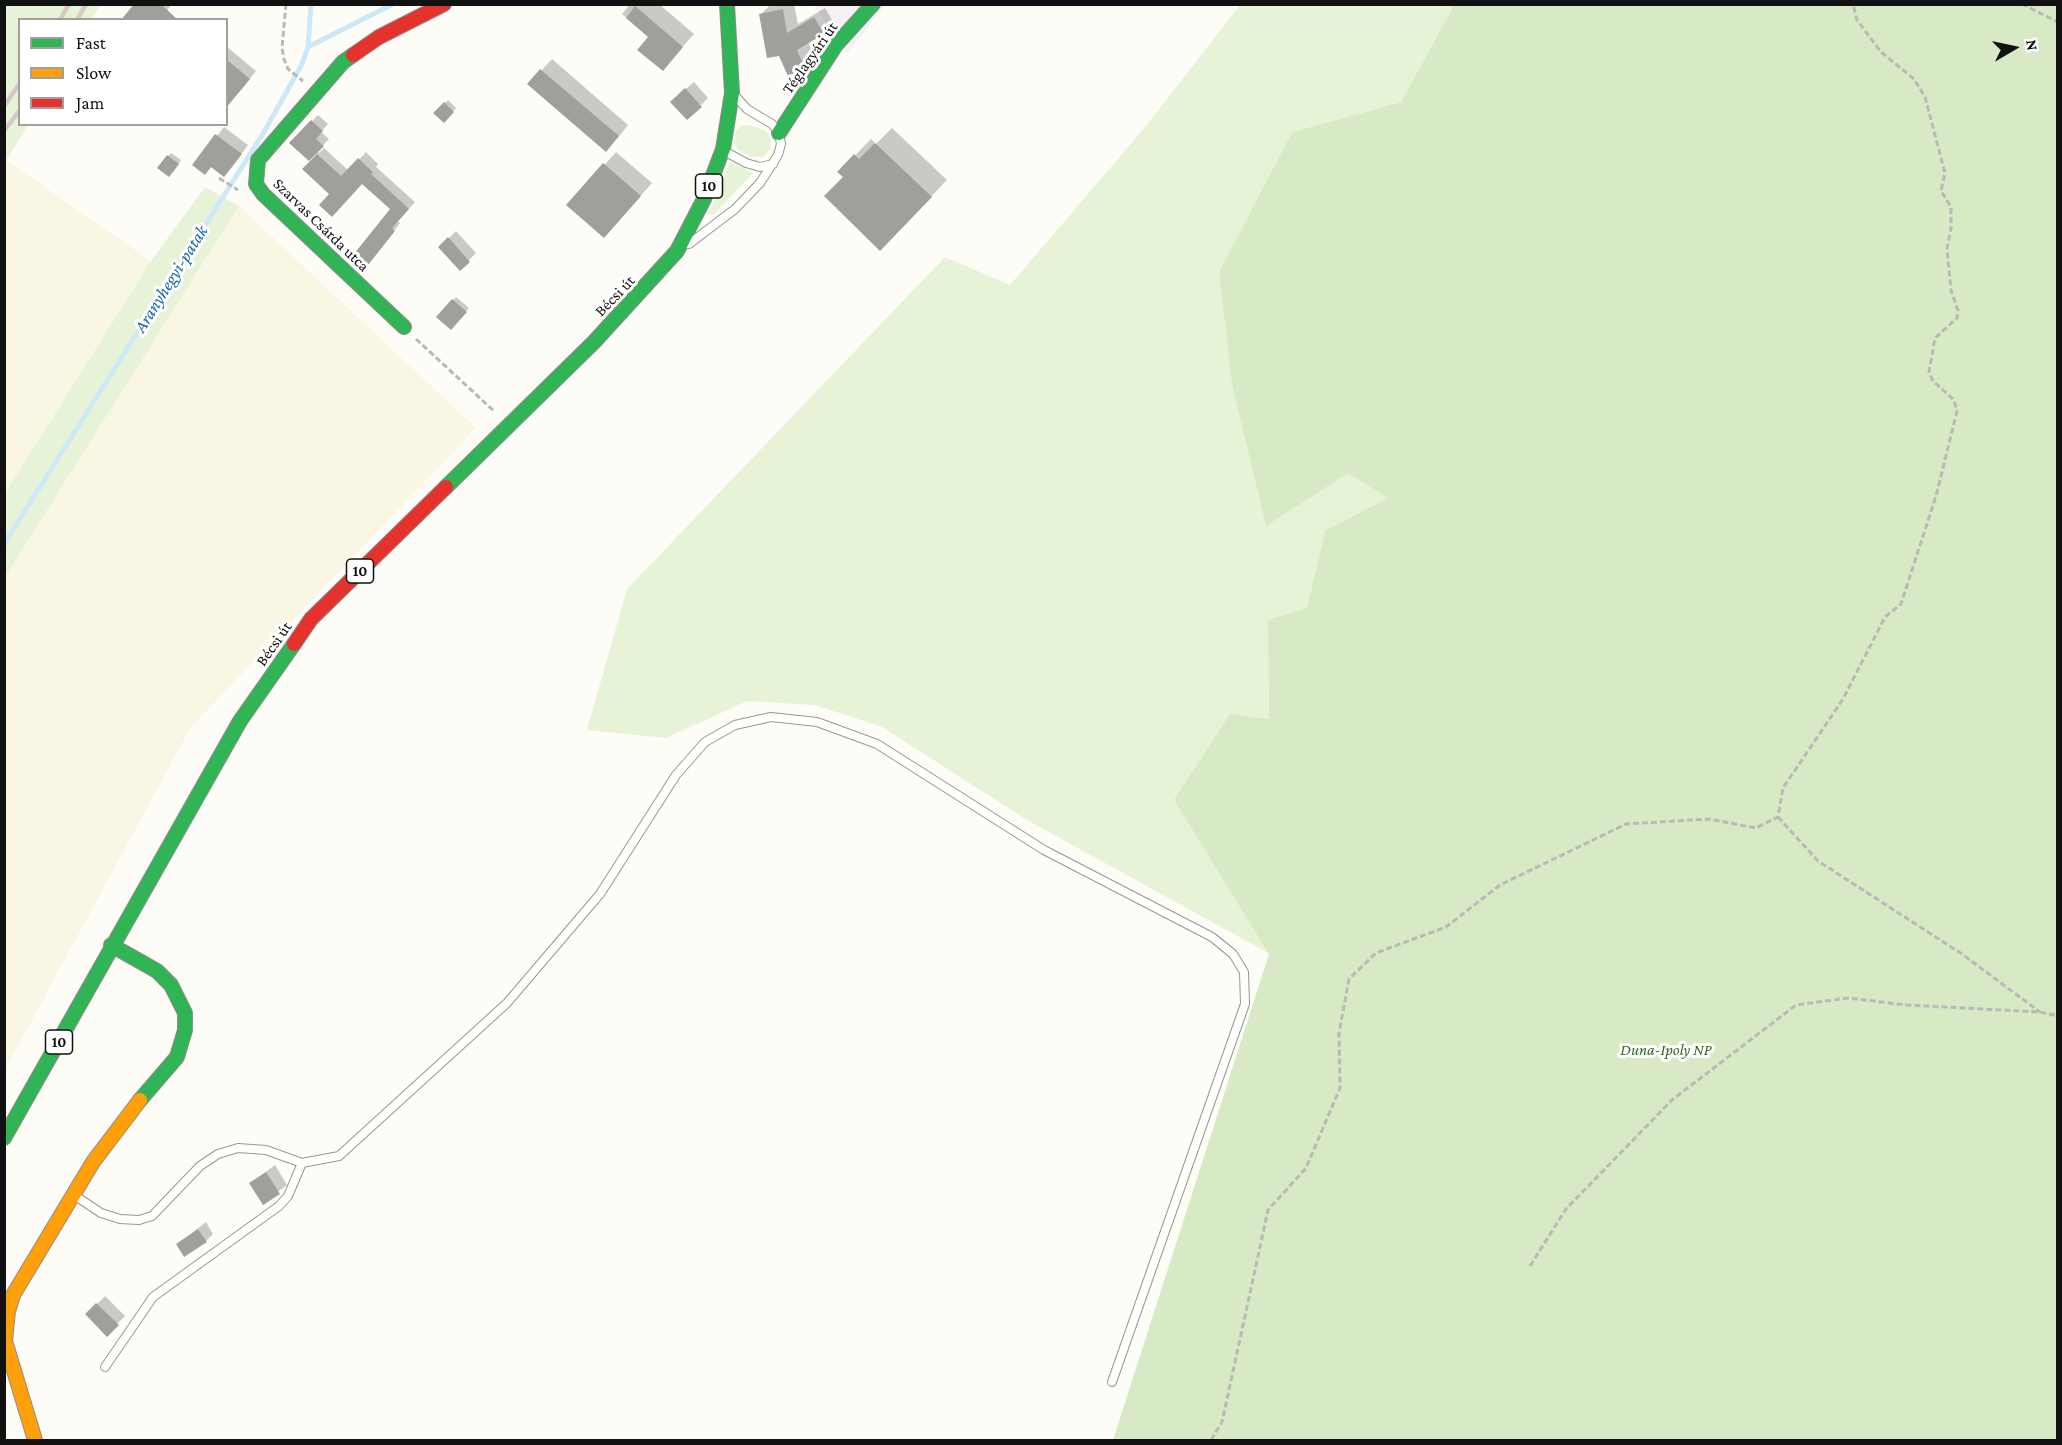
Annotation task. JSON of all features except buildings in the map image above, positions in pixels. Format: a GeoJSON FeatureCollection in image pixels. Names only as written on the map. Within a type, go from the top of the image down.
{"type":"FeatureCollection","features":[{"type":"Feature","properties":{"kind":"main road","name":"Szarvas Csárda utca"},"geometry":{"type":"LineString","coordinates":[[404,327],[263,194],[256,184],[255,172],[258,160],[343,62],[379,37],[444,4]]}},
{"type":"Feature","properties":{"kind":"main road","name":"10"},"geometry":{"type":"LineString","coordinates":[[677,251],[704,199],[723,149],[732,93],[727,4]]}},
{"type":"Feature","properties":{"kind":"main road","name":"Téglagyári út"},"geometry":{"type":"LineString","coordinates":[[779,133],[836,45],[873,4]]}},
{"type":"Feature","properties":{"kind":"main road","name":"Bécsi út"},"geometry":{"type":"LineString","coordinates":[[4,1138],[240,720],[311,619],[594,342],[677,251]]}},
{"type":"Feature","properties":{"kind":"main road"},"geometry":{"type":"LineString","coordinates":[[34,1440],[5,1341],[8,1311],[13,1295],[73,1194],[120,1124],[177,1056],[185,1030],[185,1013],[171,985],[157,971],[111,945]]}},
{"type":"Feature","properties":{"kind":"lane"},"geometry":{"type":"LineString","coordinates":[[677,251],[708,231],[735,209],[760,183],[773,164],[781,144],[779,133],[772,124],[747,109],[732,93]]}},
{"type":"Feature","properties":{"kind":"lane"},"geometry":{"type":"LineString","coordinates":[[729,116],[747,109]]}},
{"type":"Feature","properties":{"kind":"lane"},"geometry":{"type":"LineString","coordinates":[[723,149],[746,163],[760,167],[773,164]]}},
{"type":"Feature","properties":{"kind":"lane"},"geometry":{"type":"LineString","coordinates":[[73,1194],[101,1212],[120,1219],[139,1220],[152,1216],[200,1166],[218,1155],[238,1148],[266,1150],[302,1163],[339,1156],[507,1003],[600,894],[676,775],[705,742],[735,724],[771,717],[817,722],[877,744],[1044,850],[1212,937],[1233,954],[1244,972],[1245,1004],[1112,1382]]}},
{"type":"Feature","properties":{"kind":"lane"},"geometry":{"type":"LineString","coordinates":[[105,1367],[153,1297],[279,1206],[288,1196],[302,1163]]}},
{"type":"Feature","properties":{"kind":"path"},"geometry":{"type":"LineString","coordinates":[[286,4],[282,48],[288,69],[303,82]]}},
{"type":"Feature","properties":{"kind":"path"},"geometry":{"type":"LineString","coordinates":[[1778,817],[1783,788],[1843,699],[1885,617],[1901,604],[1936,496],[1957,411],[1954,400],[1933,381],[1929,372],[1935,338],[1957,318],[1958,311],[1951,290],[1947,249],[1951,228],[1951,207],[1941,191],[1945,173],[1925,97],[1914,79],[1881,52],[1857,20],[1854,4]]}},
{"type":"Feature","properties":{"kind":"path"},"geometry":{"type":"LineString","coordinates":[[2022,4],[2058,22]]}},
{"type":"Feature","properties":{"kind":"path"},"geometry":{"type":"LineString","coordinates":[[219,178],[235,190]]}},
{"type":"Feature","properties":{"kind":"path"},"geometry":{"type":"LineString","coordinates":[[404,327],[508,424]]}},
{"type":"Feature","properties":{"kind":"path"},"geometry":{"type":"LineString","coordinates":[[1778,817],[1818,861],[1962,954],[2040,1012]]}},
{"type":"Feature","properties":{"kind":"path"},"geometry":{"type":"LineString","coordinates":[[1211,1440],[1222,1422],[1268,1210],[1306,1168],[1340,1088],[1339,1033],[1350,979],[1376,953],[1446,927],[1500,885],[1626,824],[1709,819],[1756,828],[1778,817]]}},
{"type":"Feature","properties":{"kind":"path"},"geometry":{"type":"LineString","coordinates":[[1530,1266],[1566,1209],[1672,1100],[1796,1005],[1848,998],[1907,1005],[2040,1012],[2058,1016]]}},
{"type":"Feature","properties":{"kind":"shaded area"},"geometry":{"type":"Polygon","coordinates":[[[814,5],[885,5],[847,54],[814,5]]]}},
{"type":"Feature","properties":{"kind":"shaded area"},"geometry":{"type":"Polygon","coordinates":[[[6,160],[151,261],[5,493],[4,162],[6,160]]]}},
{"type":"Feature","properties":{"kind":"shaded area"},"geometry":{"type":"Polygon","coordinates":[[[239,206],[476,428],[191,727],[5,1070],[5,577],[239,206]]]}},
{"type":"Feature","properties":{"kind":"green space"},"geometry":{"type":"Polygon","coordinates":[[[5,4],[101,5],[92,18],[18,18],[18,126],[27,126],[5,162],[5,4]]]}},
{"type":"Feature","properties":{"kind":"green space","name":"Duna-Ipoly NP"},"geometry":{"type":"Polygon","coordinates":[[[1240,5],[1454,5],[1401,102],[1292,132],[1219,272],[1232,385],[1266,525],[2057,5],[2057,1440],[1306,895],[1325,531],[1307,608],[1268,621],[1269,719],[1174,800],[1270,954],[1027,820],[882,727],[815,705],[747,701],[666,738],[587,730],[627,589],[945,257],[1010,285],[1146,126],[1240,5]]]}},
{"type":"Feature","properties":{"kind":"green space","name":"Duna-Ipoly NP"},"geometry":{"type":"Polygon","coordinates":[[[1454,5],[2057,5],[2057,1440],[1113,1440],[1269,954],[1174,800],[1230,714],[1269,719],[1268,620],[1307,608],[1325,531],[1388,498],[1348,473],[1266,526],[1232,385],[1219,272],[1292,132],[1401,102],[1454,5]]]}},
{"type":"Feature","properties":{"kind":"green space"},"geometry":{"type":"Polygon","coordinates":[[[749,125],[766,131],[770,137],[771,148],[763,157],[752,157],[738,150],[734,143],[736,131],[741,126],[749,125]]]}},
{"type":"Feature","properties":{"kind":"green space"},"geometry":{"type":"Polygon","coordinates":[[[730,162],[753,173],[711,215],[709,213],[730,162]]]}},
{"type":"Feature","properties":{"kind":"green space"},"geometry":{"type":"Polygon","coordinates":[[[205,187],[239,206],[5,577],[5,493],[151,261],[205,187]]]}},
{"type":"Feature","properties":{"kind":"waterway","name":"Aranyhegyi-patak"},"geometry":{"type":"LineString","coordinates":[[4,544],[264,132],[302,64],[308,47],[311,4]]}},
{"type":"Feature","properties":{"kind":"waterway"},"geometry":{"type":"LineString","coordinates":[[308,47],[393,4]]}},
{"type":"Feature","properties":{"kind":"railway"},"geometry":{"type":"LineString","coordinates":[[61,18],[69,4]]}},
{"type":"Feature","properties":{"kind":"railway"},"geometry":{"type":"LineString","coordinates":[[78,18],[86,4]]}},
{"type":"Feature","properties":{"kind":"railway"},"geometry":{"type":"LineString","coordinates":[[4,106],[18,86]]}},
{"type":"Feature","properties":{"kind":"railway"},"geometry":{"type":"LineString","coordinates":[[4,131],[18,113]]}},
{"type":"Feature","properties":{"kind":"traffic: fast"},"geometry":{"type":"LineString","coordinates":[[446,487],[594,342],[677,251],[704,199],[723,149],[732,93],[727,4]]}},
{"type":"Feature","properties":{"kind":"traffic: fast"},"geometry":{"type":"LineString","coordinates":[[779,133],[836,45],[873,4]]}},
{"type":"Feature","properties":{"kind":"traffic: fast"},"geometry":{"type":"LineString","coordinates":[[353,55],[343,62],[258,160],[256,184],[263,194],[404,327]]}},
{"type":"Feature","properties":{"kind":"traffic: fast"},"geometry":{"type":"LineString","coordinates":[[4,1138],[240,721],[294,644]]}},
{"type":"Feature","properties":{"kind":"traffic: fast"},"geometry":{"type":"LineString","coordinates":[[111,945],[157,971],[171,985],[185,1013],[185,1030],[177,1057],[140,1100]]}},
{"type":"Feature","properties":{"kind":"traffic: slow"},"geometry":{"type":"LineString","coordinates":[[35,1440],[5,1341],[8,1311],[13,1295],[93,1162],[140,1100]]}},
{"type":"Feature","properties":{"kind":"traffic: jam"},"geometry":{"type":"LineString","coordinates":[[353,55],[379,37],[444,4]]}},
{"type":"Feature","properties":{"kind":"traffic: jam"},"geometry":{"type":"LineString","coordinates":[[294,644],[311,619],[446,487]]}}]}
